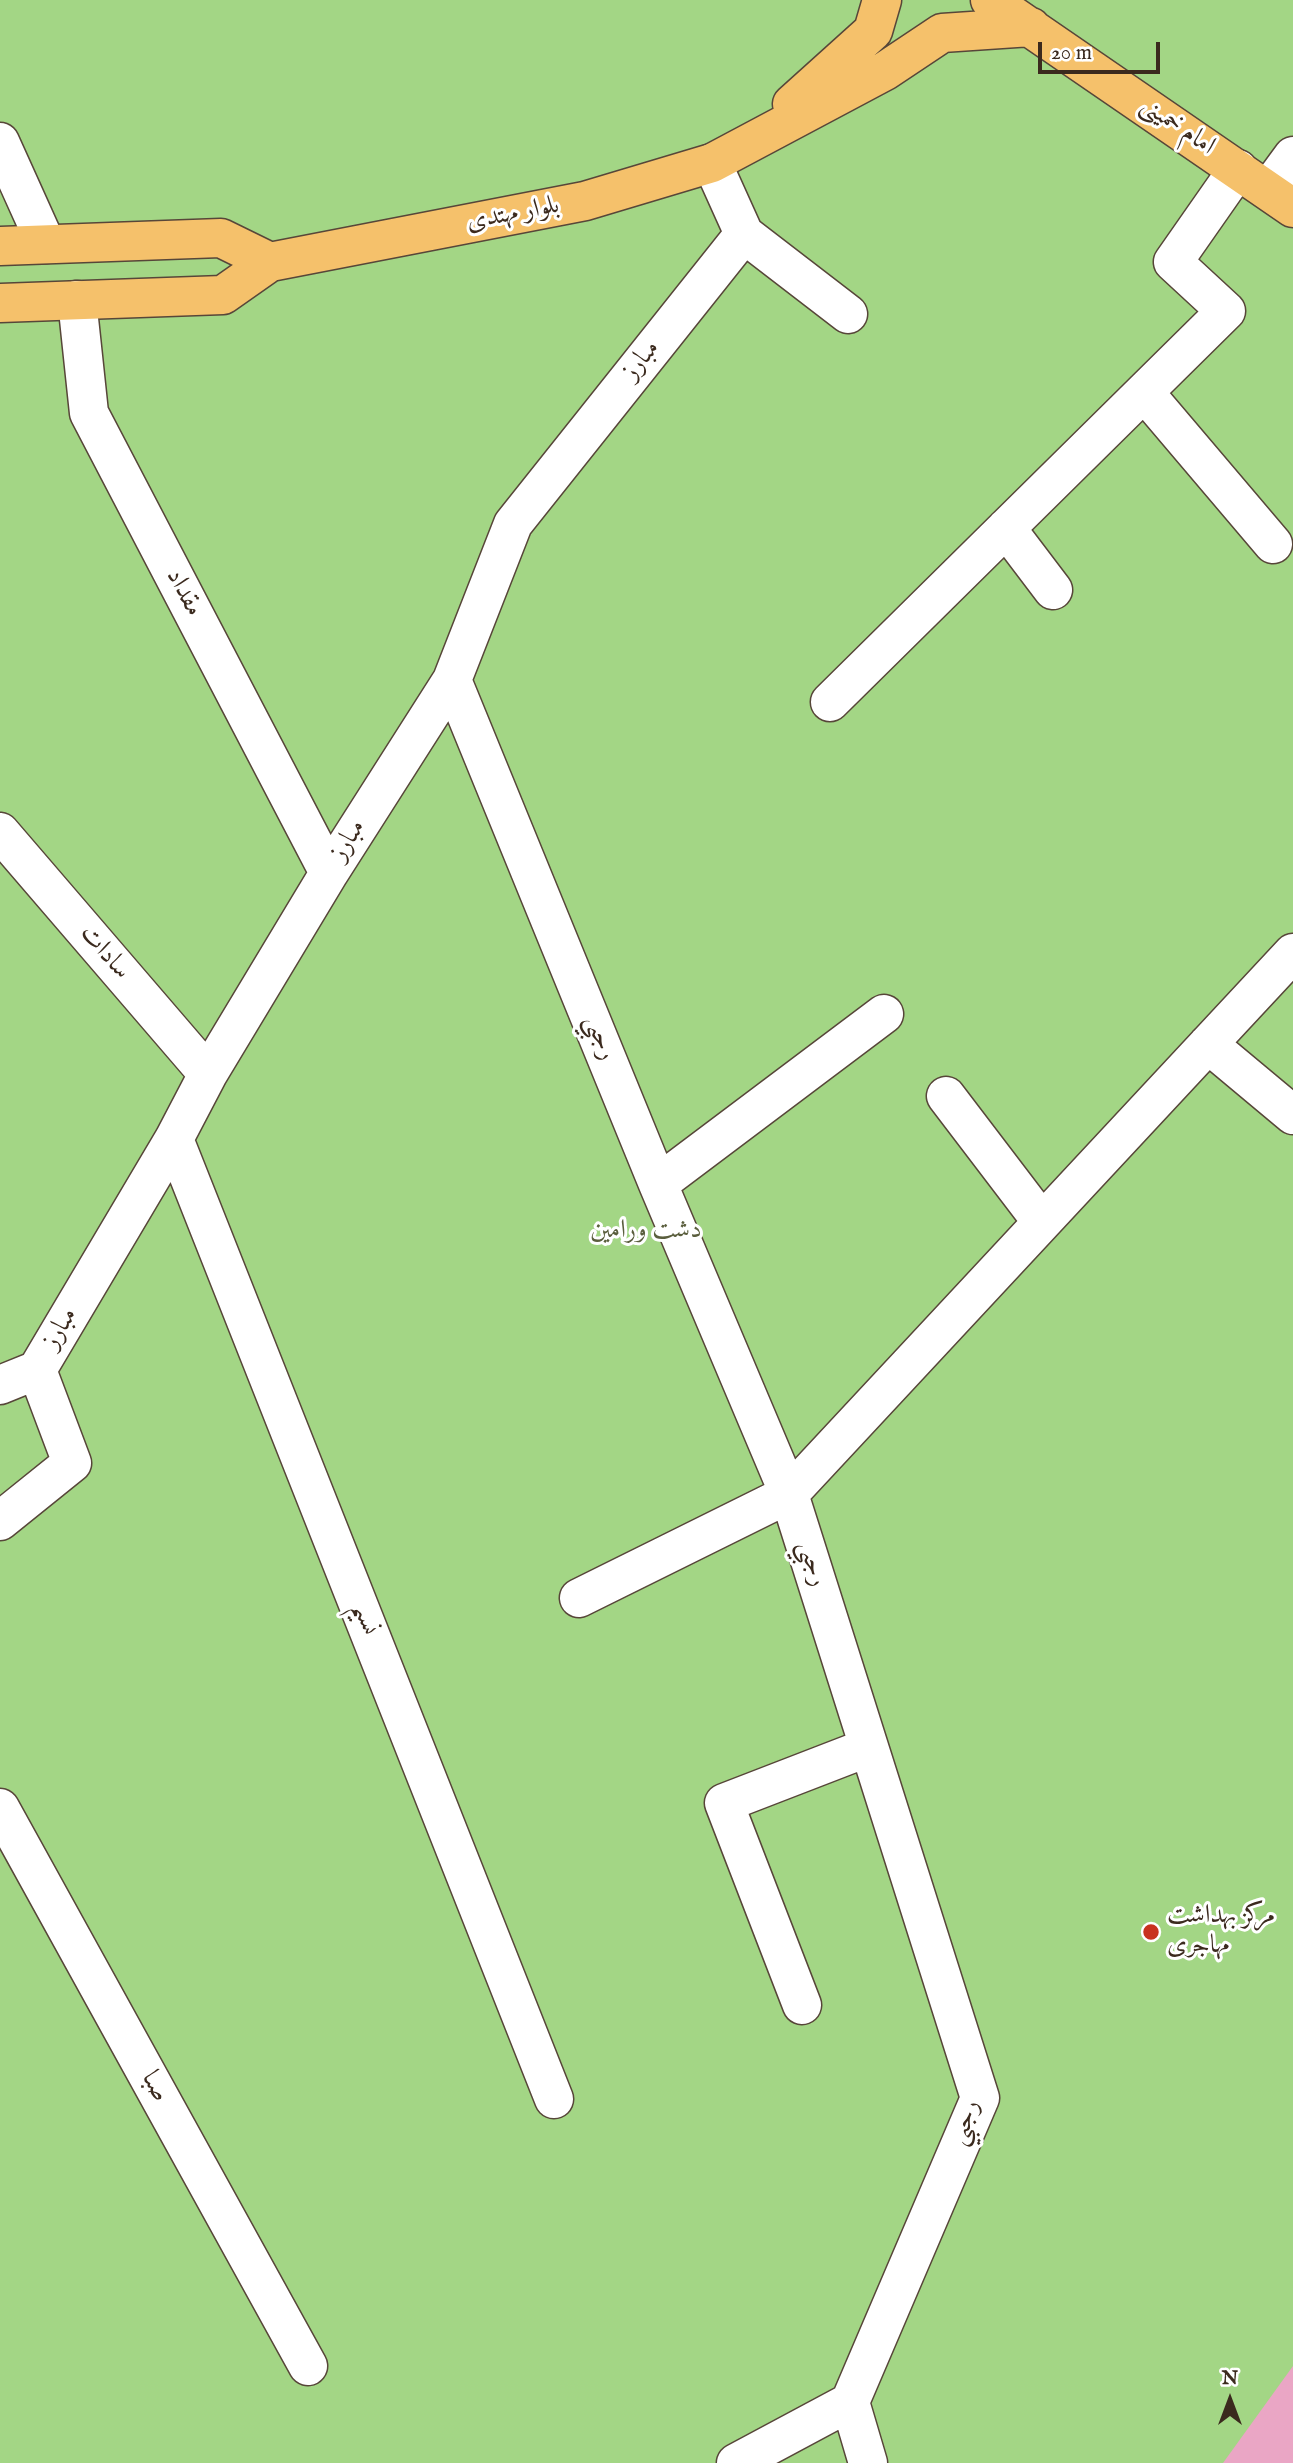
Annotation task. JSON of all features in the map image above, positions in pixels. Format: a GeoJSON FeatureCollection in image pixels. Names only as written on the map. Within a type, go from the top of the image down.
{"type":"FeatureCollection","features":[{"type":"Feature","properties":{"kind":"main road"},"geometry":{"type":"LineString","coordinates":[[749,143],[873,31],[882,0]]}},
{"type":"Feature","properties":{"kind":"main road","name":"امام خمینی"},"geometry":{"type":"LineString","coordinates":[[992,1],[1266,189]]}},
{"type":"Feature","properties":{"kind":"main road"},"geometry":{"type":"LineString","coordinates":[[749,143],[886,71],[942,33],[1031,27]]}},
{"type":"Feature","properties":{"kind":"main road","name":"بلوار مهتدی"},"geometry":{"type":"LineString","coordinates":[[0,303],[223,295],[270,262],[585,201],[712,163],[749,143]]}},
{"type":"Feature","properties":{"kind":"main road"},"geometry":{"type":"LineString","coordinates":[[0,246],[221,238],[270,262]]}},
{"type":"Feature","properties":{"kind":"street"},"geometry":{"type":"LineString","coordinates":[[0,142],[46,244]]}},
{"type":"Feature","properties":{"kind":"street"},"geometry":{"type":"LineString","coordinates":[[830,702],[1226,311],[1173,262],[1266,189],[1293,156]]}},
{"type":"Feature","properties":{"kind":"street"},"geometry":{"type":"LineString","coordinates":[[712,163],[744,234],[848,314]]}},
{"type":"Feature","properties":{"kind":"street","name":"مبارز"},"geometry":{"type":"LineString","coordinates":[[0,1521],[72,1463],[37,1370],[174,1139],[208,1074],[329,873],[452,680],[513,524],[744,234]]}},
{"type":"Feature","properties":{"kind":"street","name":"مقداد"},"geometry":{"type":"LineString","coordinates":[[77,300],[89,413],[329,873]]}},
{"type":"Feature","properties":{"kind":"street"},"geometry":{"type":"LineString","coordinates":[[1144,392],[1273,544]]}},
{"type":"Feature","properties":{"kind":"street"},"geometry":{"type":"LineString","coordinates":[[1006,528],[1053,590]]}},
{"type":"Feature","properties":{"kind":"street","name":"رجبي"},"geometry":{"type":"LineString","coordinates":[[452,680],[658,1184],[789,1494],[980,2098],[850,2402]]}},
{"type":"Feature","properties":{"kind":"street","name":"سادات"},"geometry":{"type":"LineString","coordinates":[[0,831],[208,1074]]}},
{"type":"Feature","properties":{"kind":"street"},"geometry":{"type":"LineString","coordinates":[[579,1598],[789,1494],[1293,953]]}},
{"type":"Feature","properties":{"kind":"street"},"geometry":{"type":"LineString","coordinates":[[658,1184],[884,1014]]}},
{"type":"Feature","properties":{"kind":"street"},"geometry":{"type":"LineString","coordinates":[[1208,1044],[1293,1115]]}},
{"type":"Feature","properties":{"kind":"street"},"geometry":{"type":"LineString","coordinates":[[946,1096],[1042,1222]]}},
{"type":"Feature","properties":{"kind":"street","name":"نسيم"},"geometry":{"type":"LineString","coordinates":[[174,1139],[554,2099]]}},
{"type":"Feature","properties":{"kind":"street"},"geometry":{"type":"LineString","coordinates":[[0,1385],[37,1370]]}},
{"type":"Feature","properties":{"kind":"street"},"geometry":{"type":"LineString","coordinates":[[802,2005],[724,1803],[869,1747]]}},
{"type":"Feature","properties":{"kind":"street","name":"صبا"},"geometry":{"type":"LineString","coordinates":[[0,1808],[308,2367]]}},
{"type":"Feature","properties":{"kind":"street"},"geometry":{"type":"LineString","coordinates":[[736,2463],[850,2402],[867,2463]]}},
{"type":"Feature","properties":{"kind":"green space","name":"دشت ورامین"},"geometry":{"type":"Polygon","coordinates":[[[0,0],[1293,0],[1293,2463],[0,2463],[0,0]]]}},
{"type":"Feature","properties":{"kind":"building"},"geometry":{"type":"Polygon","coordinates":[[[1293,2366],[1293,2463],[1223,2463],[1293,2366]]]}},
{"type":"Feature","properties":{"kind":"place","name":"مرکز بهداشت مهاجری"},"geometry":{"type":"Point","coordinates":[1151,1932]}}]}
